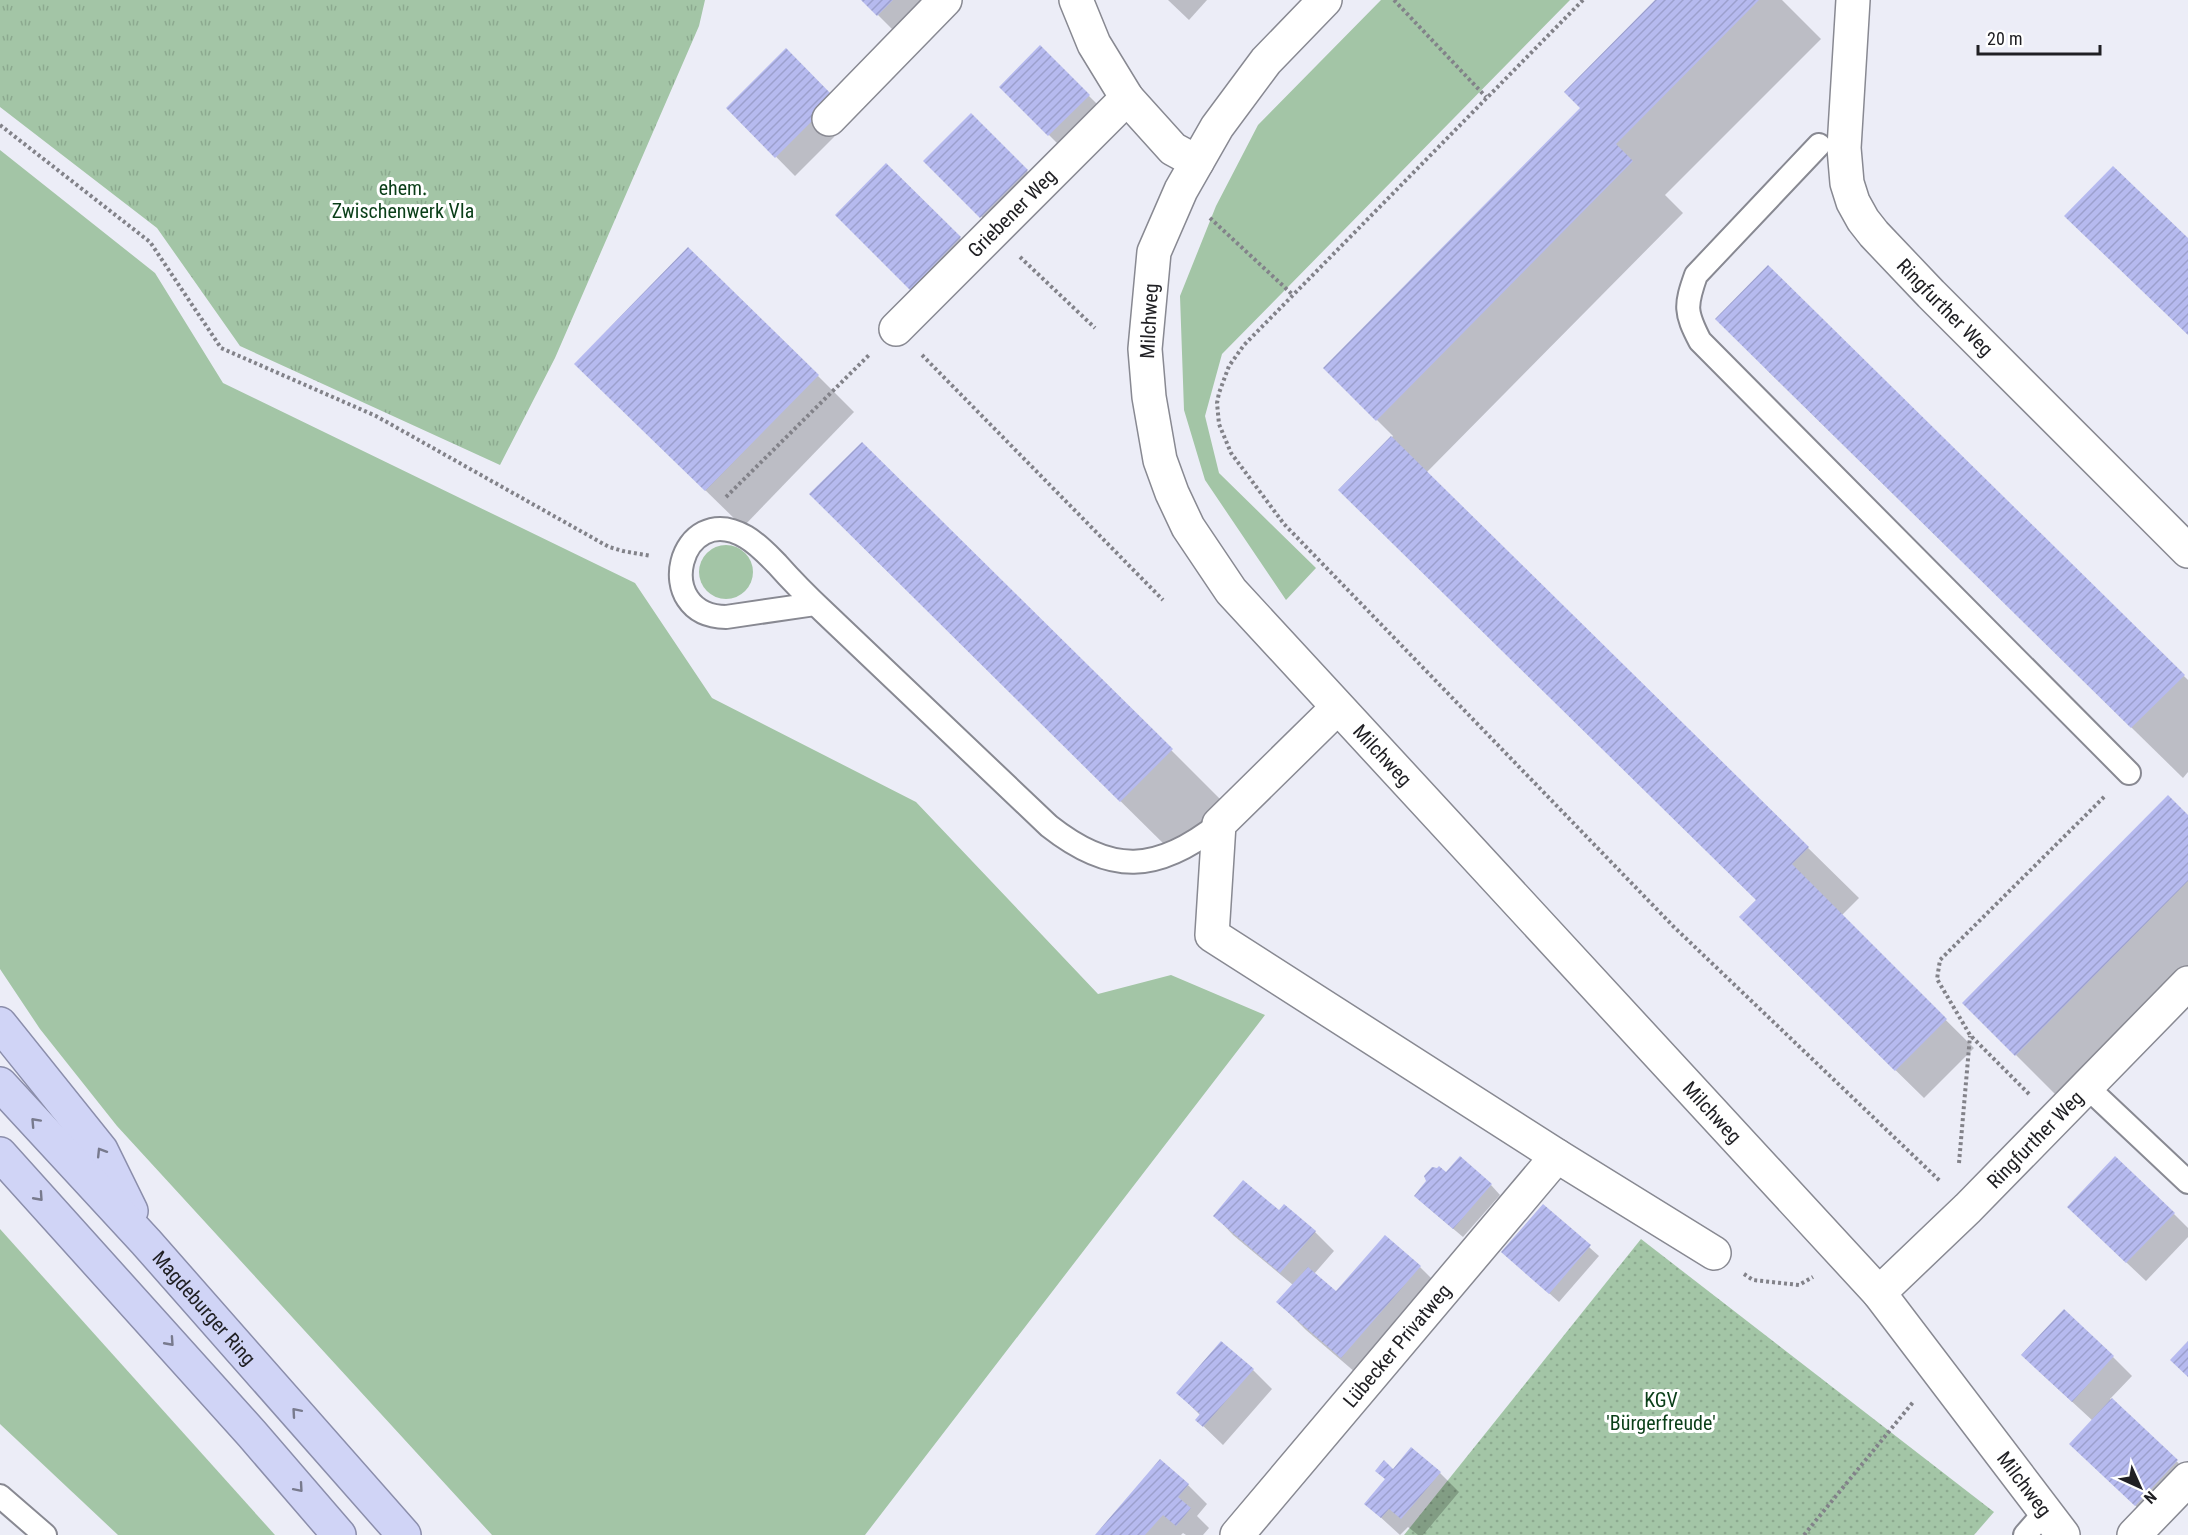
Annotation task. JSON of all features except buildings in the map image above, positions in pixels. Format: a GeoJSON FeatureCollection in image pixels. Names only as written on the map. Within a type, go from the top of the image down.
{"type":"FeatureCollection","features":[{"type":"Feature","properties":{"kind":"highway"},"geometry":{"type":"LineString","coordinates":[[0,1024],[101,1150],[146,1242]]}},
{"type":"Feature","properties":{"kind":"highway","name":"Magdeburger Ring"},"geometry":{"type":"LineString","coordinates":[[0,1084],[146,1242],[404,1535]]}},
{"type":"Feature","properties":{"kind":"highway"},"geometry":{"type":"LineString","coordinates":[[0,1154],[252,1434],[339,1535]]}},
{"type":"Feature","properties":{"kind":"street"},"geometry":{"type":"LineString","coordinates":[[829,119],[945,0]]}},
{"type":"Feature","properties":{"kind":"street"},"geometry":{"type":"LineString","coordinates":[[1076,0],[1094,44],[1127,98],[1173,149],[1189,176]]}},
{"type":"Feature","properties":{"kind":"street","name":"Milchweg"},"geometry":{"type":"LineString","coordinates":[[1325,0],[1266,61],[1217,127],[1189,176],[1154,252],[1145,349],[1149,397],[1160,459],[1180,510],[1209,560],[1231,591],[1879,1293],[1939,1370],[2045,1527]]}},
{"type":"Feature","properties":{"kind":"street","name":"Ringfurther Weg"},"geometry":{"type":"LineString","coordinates":[[1852,0],[1844,148],[1845,171],[1851,195],[1863,220],[1931,294],[2188,551]]}},
{"type":"Feature","properties":{"kind":"street","name":"Griebener Weg"},"geometry":{"type":"LineString","coordinates":[[896,329],[1127,98]]}},
{"type":"Feature","properties":{"kind":"street","name":"Milchweg"},"geometry":{"type":"LineString","coordinates":[[1219,824],[1337,708]]}},
{"type":"Feature","properties":{"kind":"street"},"geometry":{"type":"LineString","coordinates":[[1219,824],[1212,935],[1557,1156],[1714,1253]]}},
{"type":"Feature","properties":{"kind":"street","name":"Ringfurther Weg"},"geometry":{"type":"LineString","coordinates":[[1879,1293],[1958,1217],[2188,983]]}},
{"type":"Feature","properties":{"kind":"street","name":"Lübecker Privatweg"},"geometry":{"type":"LineString","coordinates":[[1237,1535],[1557,1156]]}},
{"type":"Feature","properties":{"kind":"street"},"geometry":{"type":"LineString","coordinates":[[2134,1535],[2188,1479]]}},
{"type":"Feature","properties":{"kind":"lane"},"geometry":{"type":"LineString","coordinates":[[1819,145],[1696,275],[1688,298],[1689,320],[1700,341],[2129,773]]}},
{"type":"Feature","properties":{"kind":"lane"},"geometry":{"type":"LineString","coordinates":[[719,530],[702,535],[695,540],[689,545],[681,561],[680,576],[687,596],[700,610],[713,616],[726,617],[815,604]]}},
{"type":"Feature","properties":{"kind":"lane","name":"Milchweg"},"geometry":{"type":"LineString","coordinates":[[719,530],[740,533],[755,543],[815,604],[1049,826],[1085,851],[1118,862],[1155,858],[1180,850],[1219,824]]}},
{"type":"Feature","properties":{"kind":"lane"},"geometry":{"type":"LineString","coordinates":[[2086,1086],[2188,1182]]}},
{"type":"Feature","properties":{"kind":"lane"},"geometry":{"type":"LineString","coordinates":[[0,1496],[45,1535]]}},
{"type":"Feature","properties":{"kind":"path"},"geometry":{"type":"LineString","coordinates":[[1394,0],[1486,97]]}},
{"type":"Feature","properties":{"kind":"path"},"geometry":{"type":"LineString","coordinates":[[1583,0],[1254,333],[1236,355],[1219,393],[1217,411],[1223,438],[1244,473],[1301,543],[1674,927],[1943,1184]]}},
{"type":"Feature","properties":{"kind":"path"},"geometry":{"type":"LineString","coordinates":[[0,125],[150,242],[221,348],[376,416],[609,546],[623,551],[681,561]]}},
{"type":"Feature","properties":{"kind":"path"},"geometry":{"type":"LineString","coordinates":[[1189,176],[1293,296]]}},
{"type":"Feature","properties":{"kind":"path"},"geometry":{"type":"LineString","coordinates":[[993,232],[1095,328]]}},
{"type":"Feature","properties":{"kind":"path"},"geometry":{"type":"LineString","coordinates":[[719,530],[726,497],[896,329],[1163,600]]}},
{"type":"Feature","properties":{"kind":"path"},"geometry":{"type":"LineString","coordinates":[[2031,1095],[1970,1035],[1937,979],[1940,960],[2129,773]]}},
{"type":"Feature","properties":{"kind":"path"},"geometry":{"type":"LineString","coordinates":[[1959,1163],[1970,1035]]}},
{"type":"Feature","properties":{"kind":"path"},"geometry":{"type":"LineString","coordinates":[[1714,1253],[1753,1280],[1799,1285],[1846,1258]]}},
{"type":"Feature","properties":{"kind":"path"},"geometry":{"type":"LineString","coordinates":[[1804,1535],[1939,1370]]}},
{"type":"Feature","properties":{"kind":"green space","name":"ehem. Zwischenwerk VIa"},"geometry":{"type":"Polygon","coordinates":[[[0,0],[705,0],[699,26],[555,358],[500,465],[240,346],[157,228],[0,107],[0,0]]]}},
{"type":"Feature","properties":{"kind":"green space"},"geometry":{"type":"Polygon","coordinates":[[[1381,0],[1570,0],[1222,354],[1205,416],[1219,473],[1316,568],[1286,600],[1205,480],[1184,410],[1180,296],[1216,206],[1258,125],[1381,0]]]}},
{"type":"Feature","properties":{"kind":"green space"},"geometry":{"type":"Polygon","coordinates":[[[0,150],[155,273],[223,383],[635,583],[712,698],[916,802],[1098,994],[1171,975],[1265,1015],[865,1535],[492,1535],[117,1126],[40,1029],[0,969],[0,150]]]}},
{"type":"Feature","properties":{"kind":"green space"},"geometry":{"type":"Polygon","coordinates":[[[726,545],[736,547],[745,553],[751,562],[753,572],[751,582],[745,591],[736,597],[726,599],[716,597],[707,591],[701,582],[699,572],[701,562],[707,553],[716,547],[726,545]]]}},
{"type":"Feature","properties":{"kind":"green space"},"geometry":{"type":"Polygon","coordinates":[[[0,1229],[275,1535],[118,1535],[0,1424],[0,1229]]]}},
{"type":"Feature","properties":{"kind":"green space","name":"KGV 'Bürgerfreude'"},"geometry":{"type":"Polygon","coordinates":[[[1641,1239],[1994,1512],[1974,1535],[1404,1535],[1641,1239]]]}}]}
